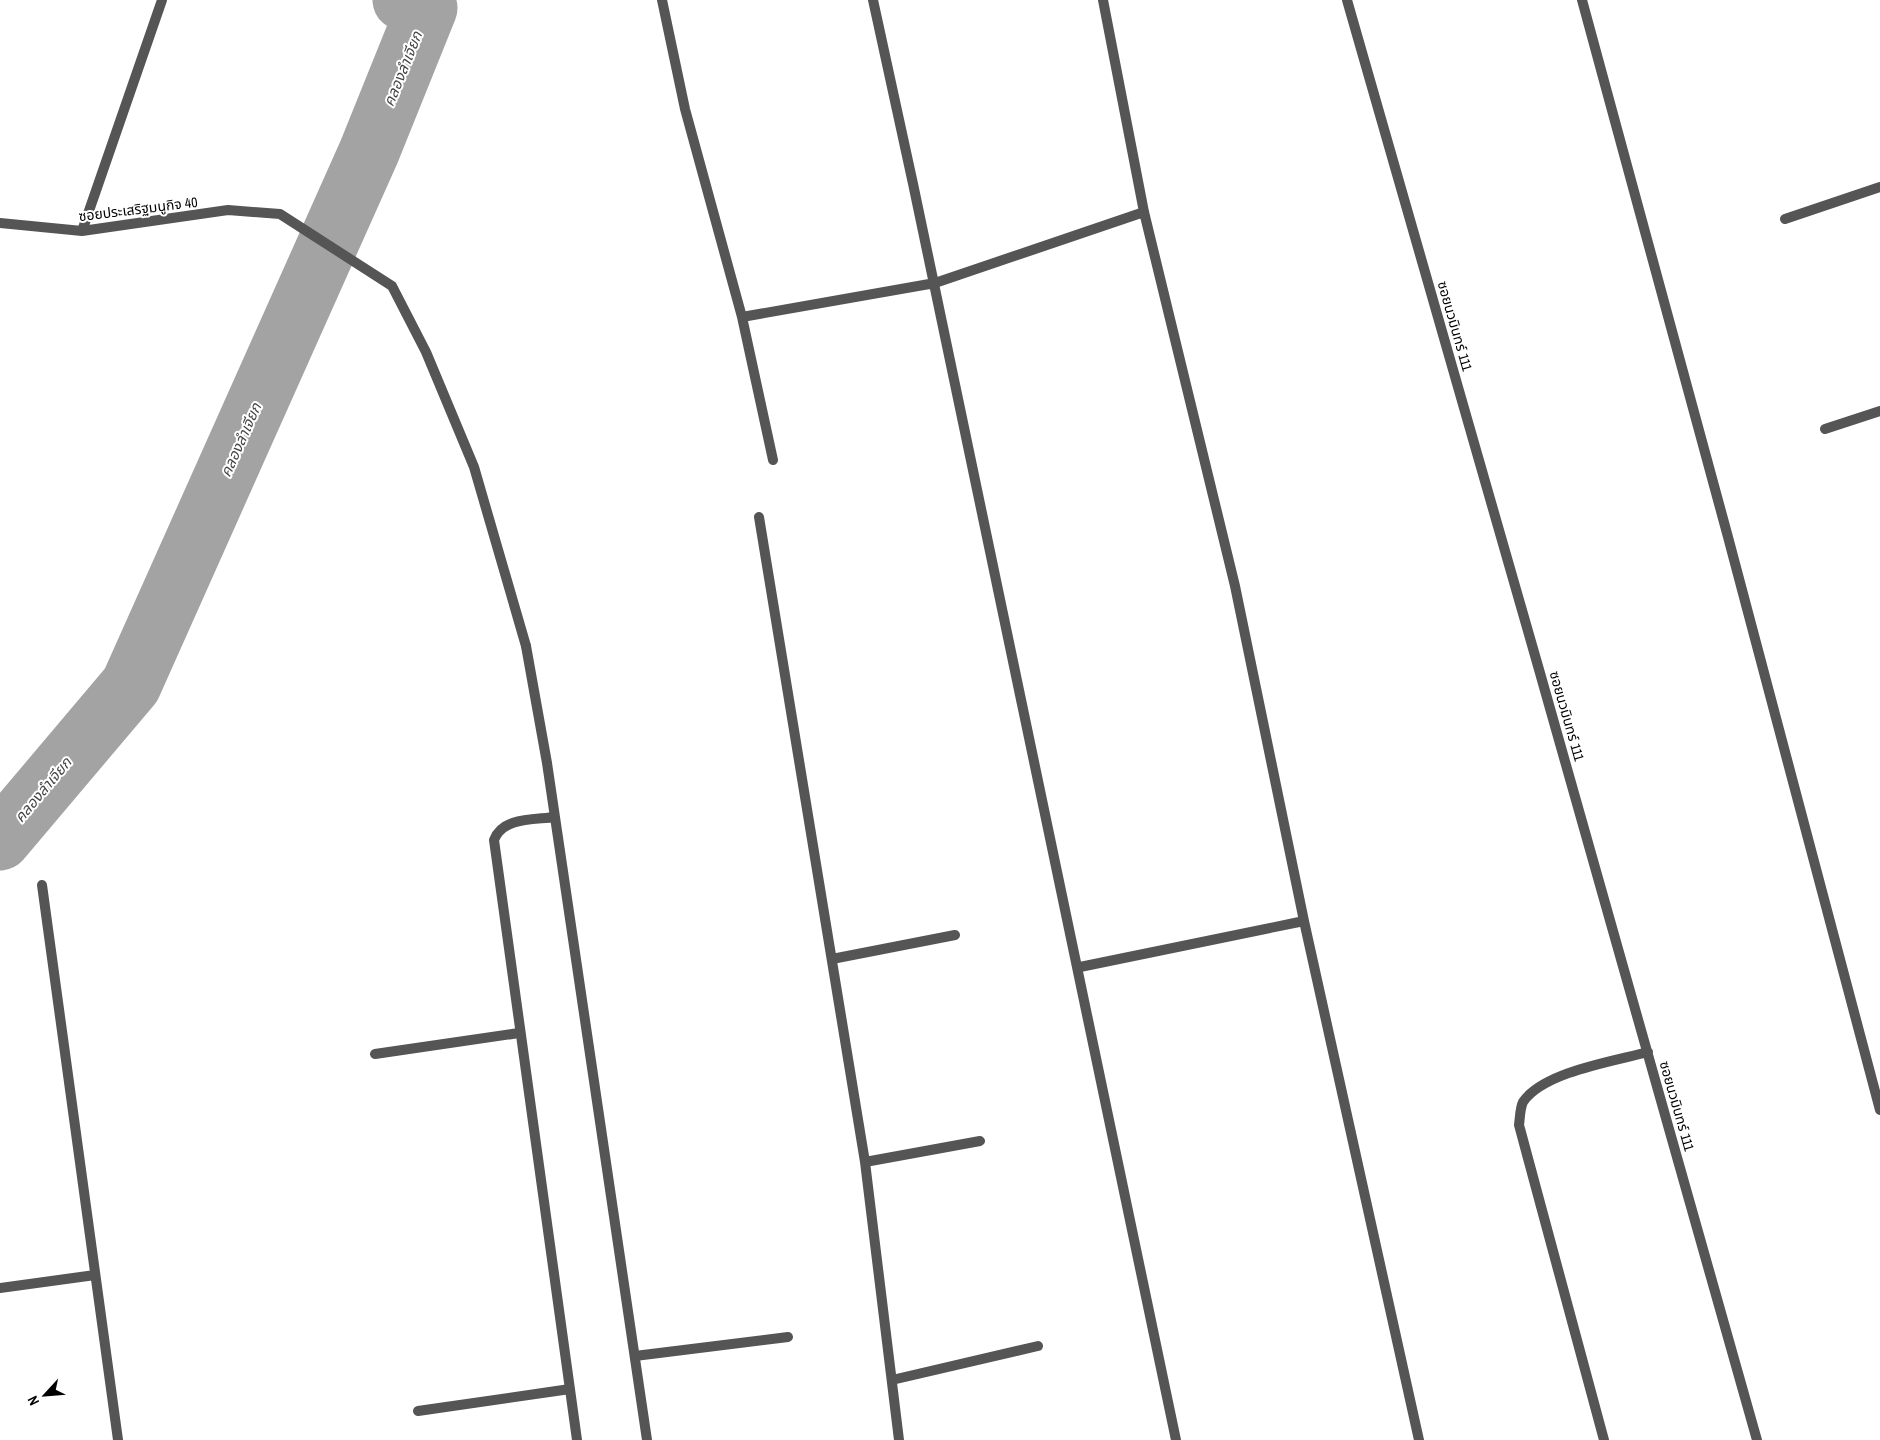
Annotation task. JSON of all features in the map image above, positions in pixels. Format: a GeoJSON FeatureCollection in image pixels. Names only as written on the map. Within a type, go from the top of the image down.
{"type":"FeatureCollection","features":[{"type":"Feature","properties":{"kind":"street"},"geometry":{"type":"LineString","coordinates":[[82,231],[162,0]]}},
{"type":"Feature","properties":{"kind":"street"},"geometry":{"type":"LineString","coordinates":[[662,0],[685,109],[742,317],[774,460]]}},
{"type":"Feature","properties":{"kind":"street"},"geometry":{"type":"LineString","coordinates":[[873,0],[1080,967],[1176,1440]]}},
{"type":"Feature","properties":{"kind":"street"},"geometry":{"type":"LineString","coordinates":[[1103,0],[1144,212],[1235,586],[1304,920],[1419,1440]]}},
{"type":"Feature","properties":{"kind":"street","name":"ซอยนวมินทร์ 111"},"geometry":{"type":"LineString","coordinates":[[1347,0],[1757,1440]]}},
{"type":"Feature","properties":{"kind":"street"},"geometry":{"type":"LineString","coordinates":[[1582,0],[1728,536],[1880,1110]]}},
{"type":"Feature","properties":{"kind":"street"},"geometry":{"type":"LineString","coordinates":[[1785,220],[1880,187]]}},
{"type":"Feature","properties":{"kind":"street","name":"ซอยประเสริฐมนูกิจ 40"},"geometry":{"type":"LineString","coordinates":[[0,223],[82,231],[228,210],[280,214],[392,286],[426,352],[474,467],[526,646],[555,817]]}},
{"type":"Feature","properties":{"kind":"street"},"geometry":{"type":"LineString","coordinates":[[742,317],[935,283],[1144,212]]}},
{"type":"Feature","properties":{"kind":"street"},"geometry":{"type":"LineString","coordinates":[[1825,429],[1880,411]]}},
{"type":"Feature","properties":{"kind":"street"},"geometry":{"type":"LineString","coordinates":[[759,517],[865,1162],[899,1440]]}},
{"type":"Feature","properties":{"kind":"street"},"geometry":{"type":"LineString","coordinates":[[576,1440],[494,840],[497,832],[508,824],[555,817],[647,1440]]}},
{"type":"Feature","properties":{"kind":"street"},"geometry":{"type":"LineString","coordinates":[[42,885],[118,1440]]}},
{"type":"Feature","properties":{"kind":"street"},"geometry":{"type":"LineString","coordinates":[[1080,967],[1304,920]]}},
{"type":"Feature","properties":{"kind":"street"},"geometry":{"type":"LineString","coordinates":[[832,959],[955,935]]}},
{"type":"Feature","properties":{"kind":"street"},"geometry":{"type":"LineString","coordinates":[[375,1054],[519,1033]]}},
{"type":"Feature","properties":{"kind":"street"},"geometry":{"type":"LineString","coordinates":[[1604,1440],[1519,1125],[1522,1104],[1532,1092],[1552,1080],[1648,1052]]}},
{"type":"Feature","properties":{"kind":"street"},"geometry":{"type":"LineString","coordinates":[[865,1162],[980,1141]]}},
{"type":"Feature","properties":{"kind":"street"},"geometry":{"type":"LineString","coordinates":[[0,1288],[95,1275]]}},
{"type":"Feature","properties":{"kind":"street"},"geometry":{"type":"LineString","coordinates":[[635,1356],[788,1337]]}},
{"type":"Feature","properties":{"kind":"street"},"geometry":{"type":"LineString","coordinates":[[892,1380],[1038,1346]]}},
{"type":"Feature","properties":{"kind":"street"},"geometry":{"type":"LineString","coordinates":[[418,1411],[570,1389]]}},
{"type":"Feature","properties":{"kind":"waterway","name":"คลองลำเจียก"},"geometry":{"type":"LineString","coordinates":[[0,840],[131,685],[369,152],[427,8],[403,0]]}},
{"type":"Feature","properties":{"kind":"waterway"},"geometry":{"type":"LineString","coordinates":[[427,8],[432,0]]}}]}
